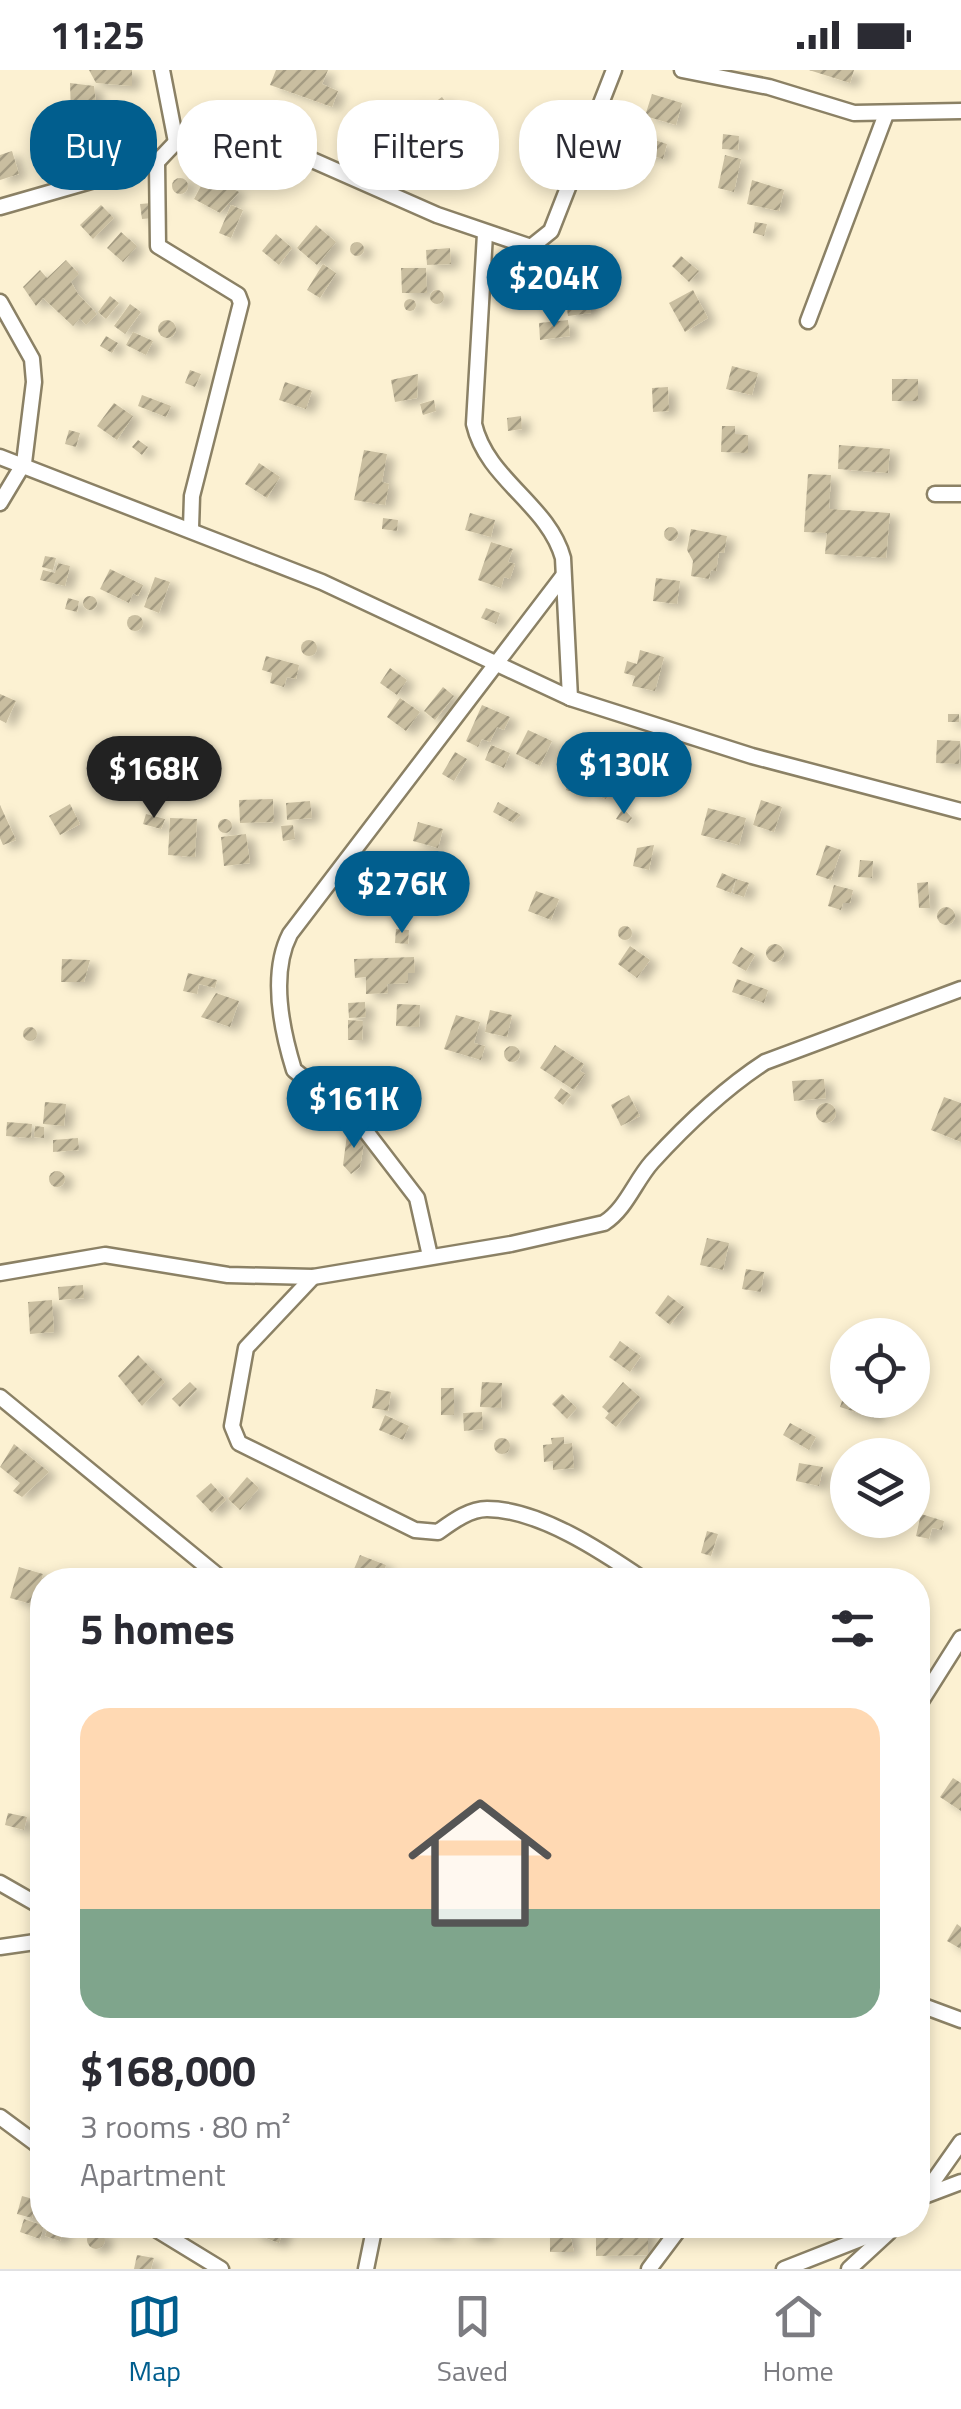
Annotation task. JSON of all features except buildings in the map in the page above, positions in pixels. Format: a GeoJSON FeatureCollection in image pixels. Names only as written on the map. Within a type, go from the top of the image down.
{"type":"FeatureCollection","features":[{"type":"Feature","properties":{"kind":"street"},"geometry":{"type":"LineString","coordinates":[[162,70],[176,142]]}},
{"type":"Feature","properties":{"kind":"street"},"geometry":{"type":"LineString","coordinates":[[191,528],[192,496],[241,303],[238,295],[158,246],[157,162],[176,142],[221,128],[244,130],[485,234],[531,247],[551,231],[614,70]]}},
{"type":"Feature","properties":{"kind":"street"},"geometry":{"type":"LineString","coordinates":[[682,70],[769,87],[854,113],[961,112]]}},
{"type":"Feature","properties":{"kind":"street"},"geometry":{"type":"LineString","coordinates":[[808,321],[886,114]]}},
{"type":"Feature","properties":{"kind":"street"},"geometry":{"type":"LineString","coordinates":[[0,208],[61,190]]}},
{"type":"Feature","properties":{"kind":"street"},"geometry":{"type":"LineString","coordinates":[[485,234],[474,424],[478,444],[496,470],[548,524],[558,540],[570,698]]}},
{"type":"Feature","properties":{"kind":"street"},"geometry":{"type":"LineString","coordinates":[[0,302],[32,359],[33,402],[24,463],[0,503]]}},
{"type":"Feature","properties":{"kind":"street"},"geometry":{"type":"LineString","coordinates":[[0,457],[24,463],[322,582],[570,698],[752,756],[961,811]]}},
{"type":"Feature","properties":{"kind":"street"},"geometry":{"type":"LineString","coordinates":[[936,494],[961,494]]}},
{"type":"Feature","properties":{"kind":"street"},"geometry":{"type":"LineString","coordinates":[[430,1256],[417,1198],[358,1120],[294,1070],[279,979],[280,954],[290,934],[563,576]]}},
{"type":"Feature","properties":{"kind":"street"},"geometry":{"type":"LineString","coordinates":[[0,1273],[105,1255],[228,1276],[313,1277],[511,1244],[604,1223],[616,1216],[654,1159],[744,1076],[765,1062],[961,989]]}},
{"type":"Feature","properties":{"kind":"street"},"geometry":{"type":"LineString","coordinates":[[313,1277],[246,1348],[232,1426],[239,1443],[415,1530],[438,1532],[459,1518],[486,1509],[560,1530],[627,1568]]}},
{"type":"Feature","properties":{"kind":"street"},"geometry":{"type":"LineString","coordinates":[[0,1397],[208,1568]]}},
{"type":"Feature","properties":{"kind":"street"},"geometry":{"type":"LineString","coordinates":[[930,1687],[961,1638]]}},
{"type":"Feature","properties":{"kind":"street"},"geometry":{"type":"LineString","coordinates":[[0,1884],[30,1901]]}},
{"type":"Feature","properties":{"kind":"street"},"geometry":{"type":"LineString","coordinates":[[0,1947],[30,1943]]}},
{"type":"Feature","properties":{"kind":"street"},"geometry":{"type":"LineString","coordinates":[[930,2008],[961,2020]]}},
{"type":"Feature","properties":{"kind":"street"},"geometry":{"type":"LineString","coordinates":[[0,2117],[30,2139]]}},
{"type":"Feature","properties":{"kind":"street"},"geometry":{"type":"LineString","coordinates":[[930,2187],[961,2142]]}},
{"type":"Feature","properties":{"kind":"street"},"geometry":{"type":"LineString","coordinates":[[930,2196],[961,2182]]}},
{"type":"Feature","properties":{"kind":"street"},"geometry":{"type":"LineString","coordinates":[[170,2238],[221,2269]]}},
{"type":"Feature","properties":{"kind":"street"},"geometry":{"type":"LineString","coordinates":[[366,2269],[372,2238]]}},
{"type":"Feature","properties":{"kind":"street"},"geometry":{"type":"LineString","coordinates":[[649,2269],[672,2238]]}},
{"type":"Feature","properties":{"kind":"street"},"geometry":{"type":"LineString","coordinates":[[784,2269],[863,2238]]}},
{"type":"Feature","properties":{"kind":"street"},"geometry":{"type":"LineString","coordinates":[[849,2269],[881,2238]]}}]}
